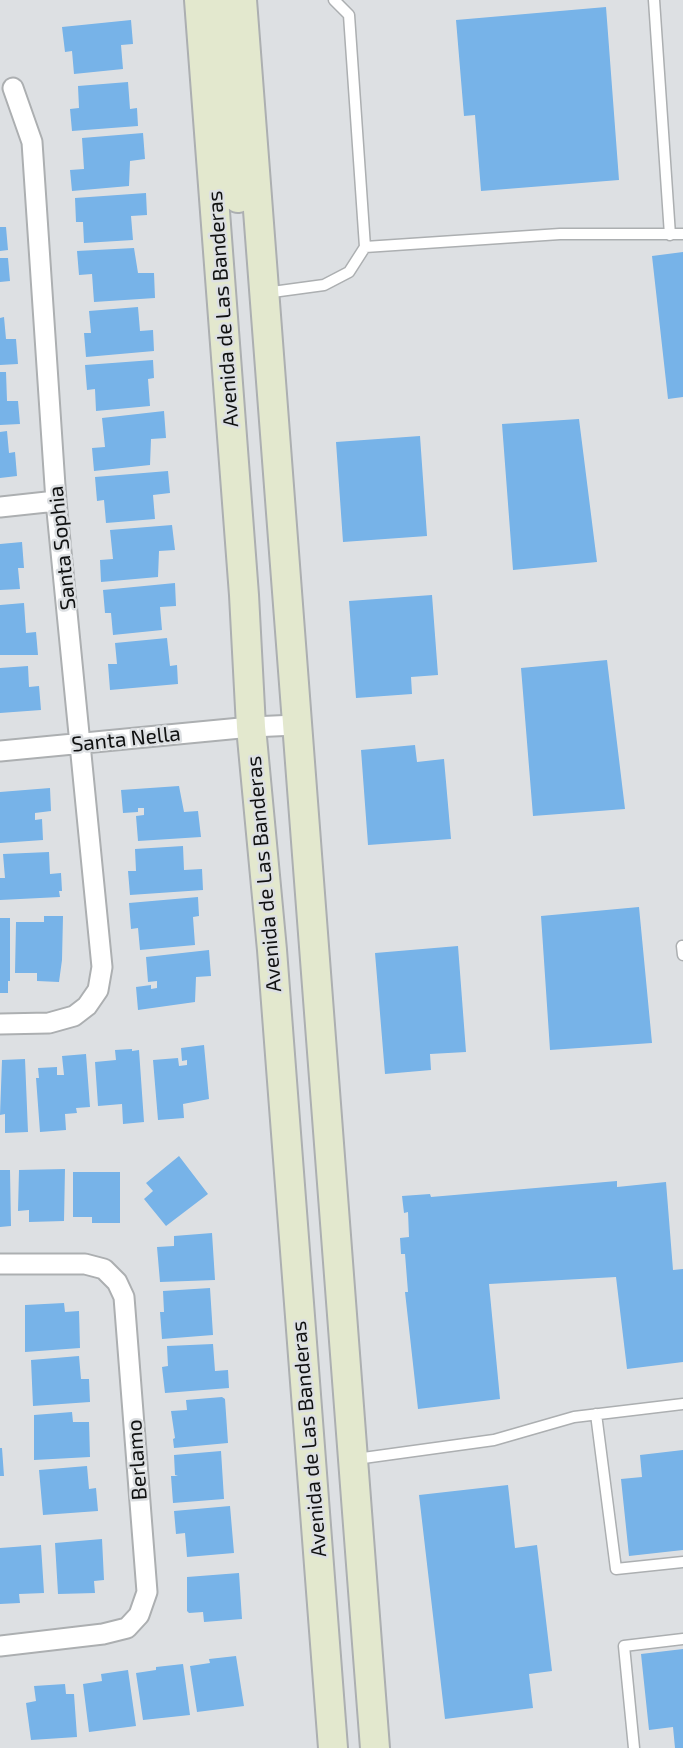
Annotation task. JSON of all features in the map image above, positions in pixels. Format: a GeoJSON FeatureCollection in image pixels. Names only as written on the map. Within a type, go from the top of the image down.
{"type":"FeatureCollection","features":[{"type":"Feature","properties":{"kind":"main road","name":"Avenida de Las Banderas"},"geometry":{"type":"LineString","coordinates":[[199,0],[243,581],[251,727],[272,950],[333,1748]]}},
{"type":"Feature","properties":{"kind":"main road"},"geometry":{"type":"LineString","coordinates":[[217,0],[221,11],[243,250],[249,272],[264,293]]}},
{"type":"Feature","properties":{"kind":"main road","name":"Avenida de Las Banderas"},"geometry":{"type":"LineString","coordinates":[[242,0],[375,1748]]}},
{"type":"Feature","properties":{"kind":"street","name":"Santa Sophia"},"geometry":{"type":"LineString","coordinates":[[0,1024],[49,1023],[74,1016],[87,1006],[98,990],[102,967],[56,501],[32,142],[13,88]]}},
{"type":"Feature","properties":{"kind":"street"},"geometry":{"type":"LineString","coordinates":[[0,507],[56,501]]}},
{"type":"Feature","properties":{"kind":"street","name":"Santa Nella"},"geometry":{"type":"LineString","coordinates":[[0,751],[296,725]]}},
{"type":"Feature","properties":{"kind":"street","name":"Berlamo"},"geometry":{"type":"LineString","coordinates":[[0,1264],[94,1266],[104,1269],[117,1282],[124,1297],[146,1592],[139,1615],[127,1628],[103,1634],[0,1646]]}},
{"type":"Feature","properties":{"kind":"lane"},"geometry":{"type":"LineString","coordinates":[[264,293],[324,285],[349,272],[365,247],[349,15],[334,0]]}},
{"type":"Feature","properties":{"kind":"lane"},"geometry":{"type":"LineString","coordinates":[[654,0],[670,235]]}},
{"type":"Feature","properties":{"kind":"lane"},"geometry":{"type":"LineString","coordinates":[[365,247],[560,234],[683,234]]}},
{"type":"Feature","properties":{"kind":"lane"},"geometry":{"type":"LineString","coordinates":[[682,946],[683,955]]}},
{"type":"Feature","properties":{"kind":"lane"},"geometry":{"type":"LineString","coordinates":[[352,1460],[494,1440],[575,1417],[683,1404]]}},
{"type":"Feature","properties":{"kind":"lane"},"geometry":{"type":"LineString","coordinates":[[596,1415],[615,1569],[683,1562]]}},
{"type":"Feature","properties":{"kind":"lane"},"geometry":{"type":"LineString","coordinates":[[634,1748],[624,1646],[683,1639]]}},
{"type":"Feature","properties":{"kind":"building"},"geometry":{"type":"Polygon","coordinates":[[[606,7],[619,180],[481,191],[475,115],[464,116],[456,20],[606,7]]]}},
{"type":"Feature","properties":{"kind":"building"},"geometry":{"type":"Polygon","coordinates":[[[131,20],[133,44],[121,45],[123,69],[74,74],[72,51],[65,52],[62,27],[131,20]]]}},
{"type":"Feature","properties":{"kind":"building"},"geometry":{"type":"Polygon","coordinates":[[[128,82],[130,109],[137,108],[138,126],[72,131],[70,109],[79,108],[78,86],[128,82]]]}},
{"type":"Feature","properties":{"kind":"building"},"geometry":{"type":"Polygon","coordinates":[[[143,133],[145,159],[130,161],[129,186],[72,191],[70,170],[84,169],[82,138],[143,133]]]}},
{"type":"Feature","properties":{"kind":"building"},"geometry":{"type":"Polygon","coordinates":[[[146,193],[147,215],[131,216],[133,240],[84,243],[83,222],[76,222],[75,198],[146,193]]]}},
{"type":"Feature","properties":{"kind":"building"},"geometry":{"type":"Polygon","coordinates":[[[0,227],[6,227],[8,250],[0,251],[0,227]]]}},
{"type":"Feature","properties":{"kind":"building"},"geometry":{"type":"Polygon","coordinates":[[[134,248],[138,273],[154,273],[155,298],[94,302],[92,274],[79,275],[77,251],[134,248]]]}},
{"type":"Feature","properties":{"kind":"building"},"geometry":{"type":"Polygon","coordinates":[[[683,252],[683,397],[668,399],[652,256],[683,252]]]}},
{"type":"Feature","properties":{"kind":"building"},"geometry":{"type":"Polygon","coordinates":[[[0,258],[8,258],[10,281],[0,282],[0,258]]]}},
{"type":"Feature","properties":{"kind":"building"},"geometry":{"type":"Polygon","coordinates":[[[138,307],[140,331],[153,330],[154,351],[86,357],[84,333],[91,333],[89,311],[138,307]]]}},
{"type":"Feature","properties":{"kind":"building"},"geometry":{"type":"Polygon","coordinates":[[[4,317],[6,339],[16,339],[18,364],[0,365],[0,318],[4,317]]]}},
{"type":"Feature","properties":{"kind":"building"},"geometry":{"type":"Polygon","coordinates":[[[153,360],[154,378],[148,379],[150,406],[96,411],[95,389],[87,390],[85,365],[153,360]]]}},
{"type":"Feature","properties":{"kind":"building"},"geometry":{"type":"Polygon","coordinates":[[[0,372],[6,372],[7,401],[18,401],[20,424],[0,425],[0,372]]]}},
{"type":"Feature","properties":{"kind":"building"},"geometry":{"type":"Polygon","coordinates":[[[164,411],[166,438],[151,439],[150,465],[94,471],[92,448],[105,447],[102,418],[164,411]]]}},
{"type":"Feature","properties":{"kind":"building"},"geometry":{"type":"Polygon","coordinates":[[[579,419],[597,562],[513,570],[502,424],[579,419]]]}},
{"type":"Feature","properties":{"kind":"building"},"geometry":{"type":"Polygon","coordinates":[[[7,431],[9,453],[15,452],[17,476],[0,478],[0,432],[7,431]]]}},
{"type":"Feature","properties":{"kind":"building"},"geometry":{"type":"Polygon","coordinates":[[[420,436],[427,536],[343,542],[336,442],[420,436]]]}},
{"type":"Feature","properties":{"kind":"building"},"geometry":{"type":"Polygon","coordinates":[[[168,471],[170,493],[153,495],[155,519],[106,523],[104,500],[97,501],[95,477],[168,471]]]}},
{"type":"Feature","properties":{"kind":"building"},"geometry":{"type":"Polygon","coordinates":[[[172,525],[175,550],[159,551],[158,577],[101,582],[100,560],[113,559],[110,530],[172,525]]]}},
{"type":"Feature","properties":{"kind":"building"},"geometry":{"type":"Polygon","coordinates":[[[22,542],[24,568],[18,568],[20,589],[0,590],[0,544],[22,542]]]}},
{"type":"Feature","properties":{"kind":"building"},"geometry":{"type":"Polygon","coordinates":[[[175,583],[176,606],[160,607],[162,630],[113,635],[111,613],[105,613],[103,590],[175,583]]]}},
{"type":"Feature","properties":{"kind":"building"},"geometry":{"type":"Polygon","coordinates":[[[432,595],[438,675],[411,677],[412,694],[356,698],[349,601],[432,595]]]}},
{"type":"Feature","properties":{"kind":"building"},"geometry":{"type":"Polygon","coordinates":[[[24,603],[26,633],[36,632],[38,655],[0,655],[0,605],[24,603]]]}},
{"type":"Feature","properties":{"kind":"building"},"geometry":{"type":"Polygon","coordinates":[[[167,638],[170,666],[177,665],[178,684],[110,690],[108,664],[117,664],[115,643],[167,638]]]}},
{"type":"Feature","properties":{"kind":"building"},"geometry":{"type":"Polygon","coordinates":[[[607,660],[625,809],[533,816],[521,668],[607,660]]]}},
{"type":"Feature","properties":{"kind":"building"},"geometry":{"type":"Polygon","coordinates":[[[28,666],[29,687],[39,686],[41,710],[0,713],[0,668],[28,666]]]}},
{"type":"Feature","properties":{"kind":"building"},"geometry":{"type":"Polygon","coordinates":[[[415,745],[417,762],[444,759],[451,839],[368,845],[361,750],[415,745]]]}},
{"type":"Feature","properties":{"kind":"building"},"geometry":{"type":"Polygon","coordinates":[[[179,786],[184,812],[198,811],[201,837],[138,841],[136,816],[144,815],[144,808],[138,808],[138,812],[123,813],[121,790],[179,786]]]}},
{"type":"Feature","properties":{"kind":"building"},"geometry":{"type":"Polygon","coordinates":[[[50,788],[51,811],[35,813],[35,820],[42,819],[43,840],[0,843],[0,792],[50,788]]]}},
{"type":"Feature","properties":{"kind":"building"},"geometry":{"type":"Polygon","coordinates":[[[183,846],[184,870],[202,869],[203,890],[130,895],[128,871],[136,871],[135,849],[183,846]]]}},
{"type":"Feature","properties":{"kind":"building"},"geometry":{"type":"Polygon","coordinates":[[[49,852],[50,874],[61,873],[60,897],[0,900],[0,878],[5,878],[3,854],[49,852]]]}},
{"type":"Feature","properties":{"kind":"building"},"geometry":{"type":"Polygon","coordinates":[[[198,897],[199,916],[193,917],[195,945],[140,950],[138,928],[131,929],[129,903],[198,897]]]}},
{"type":"Feature","properties":{"kind":"building"},"geometry":{"type":"Polygon","coordinates":[[[639,907],[652,1043],[550,1050],[541,916],[639,907]]]}},
{"type":"Feature","properties":{"kind":"building"},"geometry":{"type":"Polygon","coordinates":[[[44,916],[63,916],[59,982],[37,981],[37,973],[15,973],[16,922],[44,922],[44,916]]]}},
{"type":"Feature","properties":{"kind":"building"},"geometry":{"type":"Polygon","coordinates":[[[0,918],[10,918],[8,993],[0,993],[0,918]]]}},
{"type":"Feature","properties":{"kind":"building"},"geometry":{"type":"Polygon","coordinates":[[[458,946],[466,1052],[430,1054],[431,1070],[385,1074],[375,953],[458,946]]]}},
{"type":"Feature","properties":{"kind":"building"},"geometry":{"type":"Polygon","coordinates":[[[209,950],[211,976],[196,977],[195,1002],[138,1010],[136,987],[151,985],[151,989],[157,988],[157,981],[148,982],[146,957],[209,950]]]}},
{"type":"Feature","properties":{"kind":"building"},"geometry":{"type":"Polygon","coordinates":[[[204,1045],[209,1099],[183,1104],[184,1118],[158,1120],[153,1060],[178,1058],[179,1066],[187,1065],[187,1060],[182,1061],[181,1048],[204,1045]]]}},
{"type":"Feature","properties":{"kind":"building"},"geometry":{"type":"Polygon","coordinates":[[[115,1050],[139,1050],[144,1122],[123,1124],[122,1104],[98,1106],[95,1062],[116,1060],[115,1050]]]}},
{"type":"Feature","properties":{"kind":"building"},"geometry":{"type":"Polygon","coordinates":[[[86,1054],[90,1107],[76,1108],[77,1113],[65,1114],[66,1130],[40,1132],[36,1078],[39,1078],[38,1068],[57,1067],[57,1075],[64,1075],[62,1056],[86,1054]]]}},
{"type":"Feature","properties":{"kind":"building"},"geometry":{"type":"Polygon","coordinates":[[[25,1059],[28,1132],[5,1133],[5,1114],[0,1115],[2,1060],[25,1059]]]}},
{"type":"Feature","properties":{"kind":"building"},"geometry":{"type":"Polygon","coordinates":[[[179,1156],[208,1194],[166,1226],[144,1199],[153,1191],[146,1183],[179,1156]]]}},
{"type":"Feature","properties":{"kind":"building"},"geometry":{"type":"Polygon","coordinates":[[[65,1169],[64,1221],[29,1222],[29,1210],[18,1211],[19,1170],[65,1169]]]}},
{"type":"Feature","properties":{"kind":"building"},"geometry":{"type":"Polygon","coordinates":[[[0,1170],[10,1170],[11,1226],[0,1227],[0,1170]]]}},
{"type":"Feature","properties":{"kind":"building"},"geometry":{"type":"Polygon","coordinates":[[[73,1172],[120,1172],[120,1223],[92,1223],[92,1217],[73,1217],[73,1172]]]}},
{"type":"Feature","properties":{"kind":"building"},"geometry":{"type":"Polygon","coordinates":[[[617,1181],[617,1187],[666,1182],[673,1270],[683,1269],[683,1362],[627,1369],[616,1277],[489,1284],[500,1399],[418,1409],[405,1292],[408,1292],[405,1254],[401,1254],[400,1238],[409,1237],[408,1212],[404,1213],[402,1196],[430,1194],[431,1197],[617,1181]]]}},
{"type":"Feature","properties":{"kind":"building"},"geometry":{"type":"Polygon","coordinates":[[[212,1233],[215,1280],[160,1282],[157,1247],[174,1246],[174,1236],[212,1233]]]}},
{"type":"Feature","properties":{"kind":"building"},"geometry":{"type":"Polygon","coordinates":[[[210,1288],[213,1335],[162,1339],[160,1312],[164,1312],[163,1291],[210,1288]]]}},
{"type":"Feature","properties":{"kind":"building"},"geometry":{"type":"Polygon","coordinates":[[[64,1303],[65,1312],[79,1311],[80,1348],[25,1352],[25,1305],[64,1303]]]}},
{"type":"Feature","properties":{"kind":"building"},"geometry":{"type":"Polygon","coordinates":[[[213,1344],[215,1371],[228,1370],[229,1388],[165,1393],[162,1367],[168,1366],[167,1346],[213,1344]]]}},
{"type":"Feature","properties":{"kind":"building"},"geometry":{"type":"Polygon","coordinates":[[[79,1356],[81,1379],[89,1379],[90,1402],[33,1406],[31,1360],[79,1356]]]}},
{"type":"Feature","properties":{"kind":"building"},"geometry":{"type":"Polygon","coordinates":[[[225,1399],[228,1443],[174,1448],[171,1411],[187,1410],[186,1400],[225,1399]]]}},
{"type":"Feature","properties":{"kind":"building"},"geometry":{"type":"Polygon","coordinates":[[[72,1412],[73,1422],[89,1422],[90,1457],[34,1460],[34,1415],[72,1412]]]}},
{"type":"Feature","properties":{"kind":"building"},"geometry":{"type":"Polygon","coordinates":[[[2,1448],[4,1476],[0,1476],[2,1448]]]}},
{"type":"Feature","properties":{"kind":"building"},"geometry":{"type":"Polygon","coordinates":[[[683,1450],[683,1550],[629,1556],[621,1479],[642,1477],[640,1455],[683,1450]]]}},
{"type":"Feature","properties":{"kind":"building"},"geometry":{"type":"Polygon","coordinates":[[[221,1451],[224,1499],[173,1503],[171,1476],[178,1476],[175,1475],[174,1455],[221,1451]]]}},
{"type":"Feature","properties":{"kind":"building"},"geometry":{"type":"Polygon","coordinates":[[[87,1466],[89,1489],[96,1488],[98,1511],[43,1515],[39,1470],[87,1466]]]}},
{"type":"Feature","properties":{"kind":"building"},"geometry":{"type":"Polygon","coordinates":[[[508,1485],[515,1548],[537,1545],[552,1671],[529,1674],[533,1708],[445,1719],[419,1495],[508,1485]]]}},
{"type":"Feature","properties":{"kind":"building"},"geometry":{"type":"Polygon","coordinates":[[[230,1506],[234,1553],[187,1557],[185,1533],[176,1534],[174,1511],[230,1506]]]}},
{"type":"Feature","properties":{"kind":"building"},"geometry":{"type":"Polygon","coordinates":[[[102,1539],[104,1580],[94,1581],[95,1593],[58,1594],[55,1543],[102,1539]]]}},
{"type":"Feature","properties":{"kind":"building"},"geometry":{"type":"Polygon","coordinates":[[[41,1545],[44,1593],[19,1594],[20,1603],[0,1604],[0,1548],[41,1545]]]}},
{"type":"Feature","properties":{"kind":"building"},"geometry":{"type":"Polygon","coordinates":[[[239,1573],[242,1619],[204,1622],[203,1612],[187,1611],[187,1577],[239,1573]]]}},
{"type":"Feature","properties":{"kind":"building"},"geometry":{"type":"Polygon","coordinates":[[[683,1649],[683,1748],[675,1748],[673,1727],[649,1730],[641,1654],[683,1649]]]}},
{"type":"Feature","properties":{"kind":"building"},"geometry":{"type":"Polygon","coordinates":[[[236,1656],[244,1706],[197,1712],[190,1666],[210,1663],[209,1659],[236,1656]]]}},
{"type":"Feature","properties":{"kind":"building"},"geometry":{"type":"Polygon","coordinates":[[[183,1664],[190,1715],[143,1720],[136,1673],[156,1670],[156,1667],[183,1664]]]}},
{"type":"Feature","properties":{"kind":"building"},"geometry":{"type":"Polygon","coordinates":[[[128,1670],[136,1726],[89,1732],[83,1684],[102,1681],[101,1674],[128,1670]]]}},
{"type":"Feature","properties":{"kind":"building"},"geometry":{"type":"Polygon","coordinates":[[[65,1684],[66,1694],[74,1694],[77,1737],[31,1740],[26,1703],[36,1701],[34,1686],[65,1684]]]}}]}
